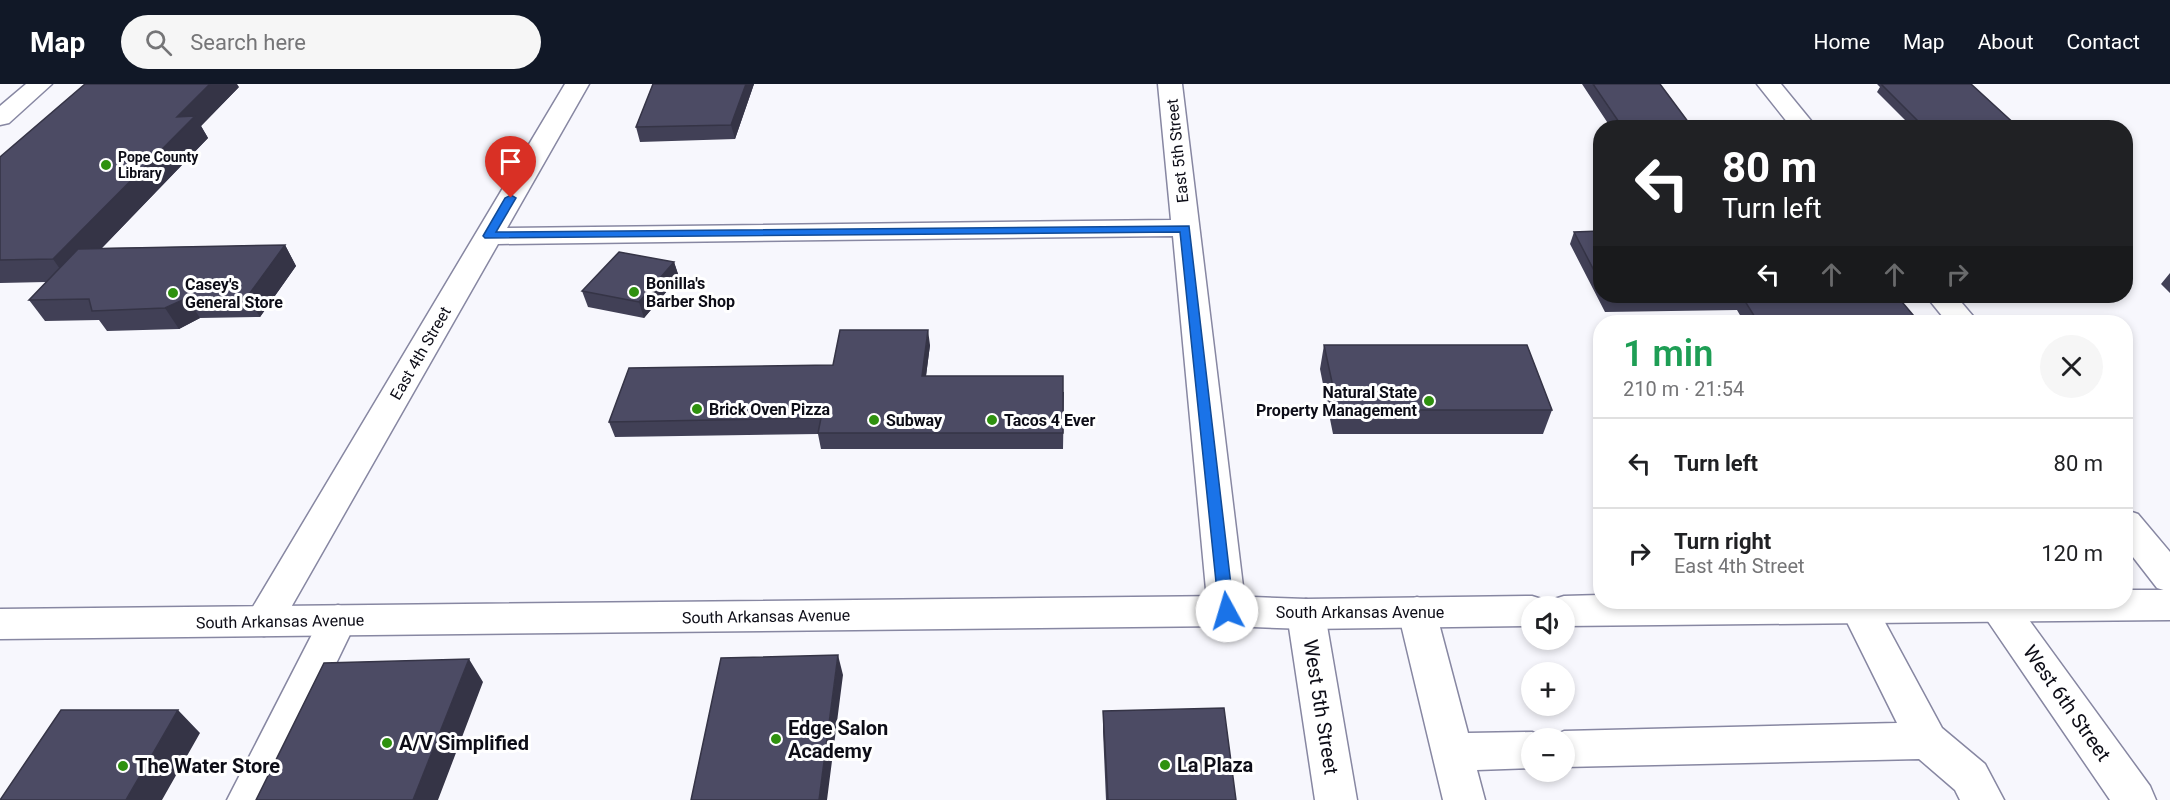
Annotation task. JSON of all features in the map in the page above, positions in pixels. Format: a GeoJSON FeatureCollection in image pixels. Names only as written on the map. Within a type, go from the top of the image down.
{"type":"FeatureCollection","features":[{"type":"Feature","properties":{"kind":"main road"},"geometry":{"type":"LineString","coordinates":[[0,118],[40,84]]}},
{"type":"Feature","properties":{"kind":"main road","name":"East 4th Street"},"geometry":{"type":"LineString","coordinates":[[264,621],[577,84]]}},
{"type":"Feature","properties":{"kind":"main road","name":"East 5th Street"},"geometry":{"type":"LineString","coordinates":[[1170,84],[1227,611]]}},
{"type":"Feature","properties":{"kind":"main road"},"geometry":{"type":"LineString","coordinates":[[1769,84],[1798,120]]}},
{"type":"Feature","properties":{"kind":"main road"},"geometry":{"type":"LineString","coordinates":[[489,236],[1185,228]]}},
{"type":"Feature","properties":{"kind":"main road"},"geometry":{"type":"LineString","coordinates":[[1947,303],[1957,315]]}},
{"type":"Feature","properties":{"kind":"main road"},"geometry":{"type":"LineString","coordinates":[[2133,532],[2170,578]]}},
{"type":"Feature","properties":{"kind":"main road"},"geometry":{"type":"LineString","coordinates":[[2133,605],[2170,605]]}},
{"type":"Feature","properties":{"kind":"main road"},"geometry":{"type":"LineString","coordinates":[[1575,611],[1761,609]]}},
{"type":"Feature","properties":{"kind":"main road"},"geometry":{"type":"LineString","coordinates":[[1860,609],[1927,741],[1970,777],[1983,800]]}},
{"type":"Feature","properties":{"kind":"main road","name":"West 6th Street"},"geometry":{"type":"LineString","coordinates":[[2000,609],[2135,800]]}},
{"type":"Feature","properties":{"kind":"main road","name":"South Arkansas Avenue"},"geometry":{"type":"LineString","coordinates":[[0,624],[1227,611],[1306,614],[1521,611]]}},
{"type":"Feature","properties":{"kind":"main road"},"geometry":{"type":"LineString","coordinates":[[1417,612],[1464,800]]}},
{"type":"Feature","properties":{"kind":"main road","name":"West 5th Street"},"geometry":{"type":"LineString","coordinates":[[1306,614],[1335,800]]}},
{"type":"Feature","properties":{"kind":"main road"},"geometry":{"type":"LineString","coordinates":[[248,800],[338,620]]}},
{"type":"Feature","properties":{"kind":"main road"},"geometry":{"type":"LineString","coordinates":[[1575,749],[1927,741]]}},
{"type":"Feature","properties":{"kind":"main road"},"geometry":{"type":"LineString","coordinates":[[1452,752],[1521,750]]}},
{"type":"Feature","properties":{"kind":"building","name":"Pope County Library"},"geometry":{"type":"Polygon","coordinates":[[[85,84],[210,84],[177,117],[195,116],[53,259],[0,260],[0,157],[85,84]]]}},
{"type":"Feature","properties":{"kind":"building"},"geometry":{"type":"Polygon","coordinates":[[[653,84],[746,84],[731,125],[636,127],[653,84]]]}},
{"type":"Feature","properties":{"kind":"building"},"geometry":{"type":"Polygon","coordinates":[[[1593,84],[1660,84],[1687,120],[1618,120],[1593,84]]]}},
{"type":"Feature","properties":{"kind":"building"},"geometry":{"type":"Polygon","coordinates":[[[1881,84],[1971,84],[2010,120],[1917,120],[1881,84]]]}},
{"type":"Feature","properties":{"kind":"building"},"geometry":{"type":"Polygon","coordinates":[[[1593,231],[1593,269],[1574,232],[1593,231]]]}},
{"type":"Feature","properties":{"kind":"building"},"geometry":{"type":"Polygon","coordinates":[[[285,245],[247,297],[187,298],[165,308],[92,311],[89,299],[29,300],[78,249],[285,245]]]}},
{"type":"Feature","properties":{"kind":"building"},"geometry":{"type":"Polygon","coordinates":[[[619,252],[674,262],[639,302],[582,291],[619,252]]]}},
{"type":"Feature","properties":{"kind":"building"},"geometry":{"type":"Polygon","coordinates":[[[1746,303],[1903,303],[1913,315],[1754,315],[1746,303]]]}},
{"type":"Feature","properties":{"kind":"building"},"geometry":{"type":"Polygon","coordinates":[[[840,330],[928,330],[922,376],[1063,376],[1063,433],[818,433],[821,418],[609,422],[629,368],[833,365],[840,330]]]}},
{"type":"Feature","properties":{"kind":"building"},"geometry":{"type":"Polygon","coordinates":[[[1324,345],[1527,345],[1552,410],[1338,410],[1324,345]]]}},
{"type":"Feature","properties":{"kind":"building","name":"Edge Salon Academy"},"geometry":{"type":"Polygon","coordinates":[[[838,655],[819,800],[691,800],[721,658],[838,655]]]}},
{"type":"Feature","properties":{"kind":"building","name":"A/V Simplified"},"geometry":{"type":"Polygon","coordinates":[[[469,659],[413,800],[256,800],[324,663],[469,659]]]}},
{"type":"Feature","properties":{"kind":"building","name":"La Plaza"},"geometry":{"type":"Polygon","coordinates":[[[1224,708],[1236,800],[1108,800],[1103,711],[1224,708]]]}},
{"type":"Feature","properties":{"kind":"building"},"geometry":{"type":"Polygon","coordinates":[[[61,710],[178,710],[126,800],[0,800],[61,710]]]}},
{"type":"Feature","properties":{"kind":"place","name":"Pope County Library"},"geometry":{"type":"Point","coordinates":[106,165]}},
{"type":"Feature","properties":{"kind":"place","name":"Bonilla's Barber Shop"},"geometry":{"type":"Point","coordinates":[634,292]}},
{"type":"Feature","properties":{"kind":"place","name":"Casey's General Store"},"geometry":{"type":"Point","coordinates":[173,293]}},
{"type":"Feature","properties":{"kind":"place","name":"Natural State Property Management"},"geometry":{"type":"Point","coordinates":[1429,401]}},
{"type":"Feature","properties":{"kind":"place","name":"Brick Oven Pizza"},"geometry":{"type":"Point","coordinates":[697,409]}},
{"type":"Feature","properties":{"kind":"place","name":"Subway"},"geometry":{"type":"Point","coordinates":[874,420]}},
{"type":"Feature","properties":{"kind":"place","name":"Tacos 4 Ever"},"geometry":{"type":"Point","coordinates":[992,420]}},
{"type":"Feature","properties":{"kind":"place","name":"Edge Salon Academy"},"geometry":{"type":"Point","coordinates":[776,739]}},
{"type":"Feature","properties":{"kind":"place","name":"A/V Simplified"},"geometry":{"type":"Point","coordinates":[387,743]}},
{"type":"Feature","properties":{"kind":"place","name":"La Plaza"},"geometry":{"type":"Point","coordinates":[1165,765]}},
{"type":"Feature","properties":{"kind":"place","name":"The Water Store"},"geometry":{"type":"Point","coordinates":[123,766]}},
{"type":"Feature","properties":{"kind":"route"},"geometry":{"type":"LineString","coordinates":[[511,198],[489,236],[1185,228],[1227,611]]}}]}
